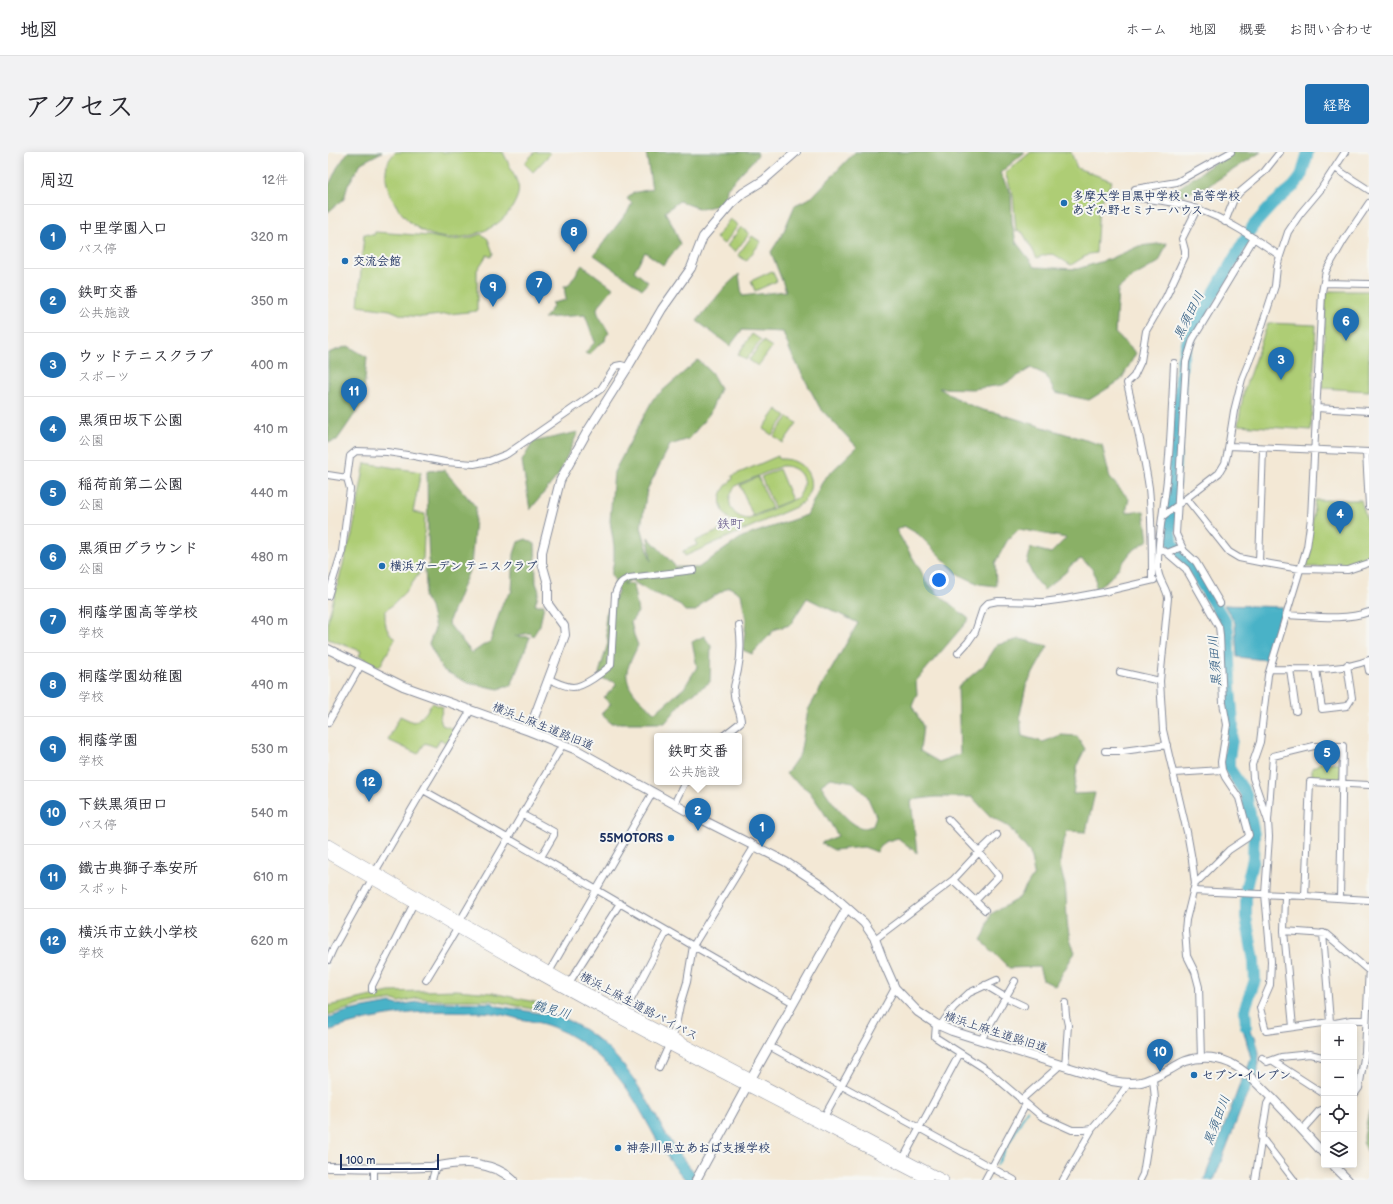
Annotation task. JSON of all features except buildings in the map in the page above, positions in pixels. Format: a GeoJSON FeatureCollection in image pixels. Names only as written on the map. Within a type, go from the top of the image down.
{"type":"FeatureCollection","features":[{"type":"Feature","properties":{"kind":"main road","name":"横浜上麻生道路バイパス"},"geometry":{"type":"LineString","coordinates":[[328,844],[414,903],[549,972],[624,1013],[670,1041]]}},
{"type":"Feature","properties":{"kind":"main road","name":"横浜上麻生道路バイパス"},"geometry":{"type":"LineString","coordinates":[[328,854],[374,876],[458,925],[928,1180]]}},
{"type":"Feature","properties":{"kind":"main road","name":"横浜上麻生道路バイパス"},"geometry":{"type":"LineString","coordinates":[[749,1082],[824,1117],[944,1180]]}},
{"type":"Feature","properties":{"kind":"street"},"geometry":{"type":"LineString","coordinates":[[530,730],[564,635],[564,626],[548,604],[548,584],[542,562],[542,552],[560,481],[587,432],[628,367],[668,299],[691,268],[703,237],[739,197],[764,180],[796,152]]}},
{"type":"Feature","properties":{"kind":"street"},"geometry":{"type":"LineString","coordinates":[[1231,152],[1177,182],[1135,189],[1136,198],[1168,201],[1197,209],[1226,222],[1280,256]]}},
{"type":"Feature","properties":{"kind":"street"},"geometry":{"type":"LineString","coordinates":[[1226,222],[1234,199],[1264,172],[1280,152]]}},
{"type":"Feature","properties":{"kind":"street"},"geometry":{"type":"LineString","coordinates":[[1164,516],[1223,469],[1229,446],[1234,411],[1242,379],[1255,347],[1275,286],[1277,267],[1288,232],[1300,214],[1321,189],[1345,152]]}},
{"type":"Feature","properties":{"kind":"street"},"geometry":{"type":"LineString","coordinates":[[1335,168],[1369,190]]}},
{"type":"Feature","properties":{"kind":"street"},"geometry":{"type":"LineString","coordinates":[[1268,821],[1253,778],[1252,764],[1260,742],[1266,688],[1270,669],[1307,547],[1311,518],[1324,283],[1326,271],[1344,240],[1369,203]]}},
{"type":"Feature","properties":{"kind":"street"},"geometry":{"type":"LineString","coordinates":[[1152,580],[1152,530],[1148,487],[1128,383],[1134,376],[1141,361],[1146,332],[1166,297],[1185,256],[1182,239],[1197,209]]}},
{"type":"Feature","properties":{"kind":"street"},"geometry":{"type":"LineString","coordinates":[[1220,603],[1196,562],[1184,552],[1176,534],[1186,362],[1193,339],[1253,238]]}},
{"type":"Feature","properties":{"kind":"street"},"geometry":{"type":"LineString","coordinates":[[1324,283],[1369,284]]}},
{"type":"Feature","properties":{"kind":"street"},"geometry":{"type":"LineString","coordinates":[[1174,363],[1167,479],[1158,567],[1160,579],[1166,589],[1168,598],[1160,681],[1163,730],[1174,772],[1192,860],[1195,884],[1185,924],[1187,956],[1195,972],[1199,987],[1201,1058]]}},
{"type":"Feature","properties":{"kind":"street"},"geometry":{"type":"LineString","coordinates":[[328,596],[342,551],[350,489],[347,478],[350,456],[356,451],[387,452],[445,462],[474,464],[489,461],[507,454],[601,389],[616,366],[621,365],[628,367]]}},
{"type":"Feature","properties":{"kind":"street"},"geometry":{"type":"LineString","coordinates":[[1316,408],[1369,411]]}},
{"type":"Feature","properties":{"kind":"street"},"geometry":{"type":"LineString","coordinates":[[1229,446],[1367,452],[1369,506]]}},
{"type":"Feature","properties":{"kind":"street"},"geometry":{"type":"LineString","coordinates":[[1259,562],[1263,448]]}},
{"type":"Feature","properties":{"kind":"street"},"geometry":{"type":"LineString","coordinates":[[328,475],[347,478]]}},
{"type":"Feature","properties":{"kind":"street"},"geometry":{"type":"LineString","coordinates":[[1187,499],[1229,552],[1239,558],[1300,569],[1348,570],[1369,563]]}},
{"type":"Feature","properties":{"kind":"street"},"geometry":{"type":"LineString","coordinates":[[1167,553],[1182,547]]}},
{"type":"Feature","properties":{"kind":"street"},"geometry":{"type":"LineString","coordinates":[[1160,549],[1167,553],[1189,573],[1217,622],[1220,631],[1224,703],[1227,725],[1221,755],[1222,770],[1239,798],[1249,835],[1229,850],[1195,884]]}},
{"type":"Feature","properties":{"kind":"street"},"geometry":{"type":"LineString","coordinates":[[549,679],[571,687],[578,686],[601,673],[611,665],[615,594],[618,585],[623,581],[629,578],[694,570]]}},
{"type":"Feature","properties":{"kind":"street"},"geometry":{"type":"LineString","coordinates":[[958,653],[975,632],[983,608],[988,604],[998,602],[1043,602],[1065,599],[1160,579]]}},
{"type":"Feature","properties":{"kind":"street"},"geometry":{"type":"LineString","coordinates":[[1287,615],[1339,617],[1369,612]]}},
{"type":"Feature","properties":{"kind":"street"},"geometry":{"type":"LineString","coordinates":[[728,733],[741,722],[741,715],[734,695],[734,684],[739,662],[739,625]]}},
{"type":"Feature","properties":{"kind":"street","name":"横浜上麻生道路旧道"},"geometry":{"type":"LineString","coordinates":[[328,649],[403,686],[530,730],[587,755],[674,804],[754,847],[786,862],[825,888],[864,923],[875,939],[895,988],[918,1012],[938,1025],[952,1031],[1062,1066],[1112,1081],[1128,1084],[1145,1082],[1153,1079],[1185,1061],[1209,1057],[1220,1059],[1231,1063],[1242,1070],[1271,1098]]}},
{"type":"Feature","properties":{"kind":"street"},"geometry":{"type":"LineString","coordinates":[[1270,669],[1316,669],[1347,665],[1368,660],[1369,671]]}},
{"type":"Feature","properties":{"kind":"street"},"geometry":{"type":"LineString","coordinates":[[328,723],[362,665]]}},
{"type":"Feature","properties":{"kind":"street"},"geometry":{"type":"LineString","coordinates":[[1316,669],[1322,709],[1347,706],[1352,698],[1347,665]]}},
{"type":"Feature","properties":{"kind":"street"},"geometry":{"type":"LineString","coordinates":[[1290,669],[1296,711]]}},
{"type":"Feature","properties":{"kind":"street"},"geometry":{"type":"LineString","coordinates":[[1120,672],[1160,681]]}},
{"type":"Feature","properties":{"kind":"street"},"geometry":{"type":"LineString","coordinates":[[328,960],[330,948],[471,710]]}},
{"type":"Feature","properties":{"kind":"street"},"geometry":{"type":"LineString","coordinates":[[426,980],[563,744]]}},
{"type":"Feature","properties":{"kind":"street"},"geometry":{"type":"LineString","coordinates":[[1105,750],[1123,751],[1167,745]]}},
{"type":"Feature","properties":{"kind":"street"},"geometry":{"type":"LineString","coordinates":[[1340,898],[1343,746],[1314,746],[1272,756],[1268,821],[1269,837],[1263,894],[1271,961],[1270,985],[1260,1008],[1266,1031],[1330,1022],[1335,1023],[1351,1020],[1366,1020]]}},
{"type":"Feature","properties":{"kind":"street"},"geometry":{"type":"LineString","coordinates":[[1174,772],[1222,770]]}},
{"type":"Feature","properties":{"kind":"street"},"geometry":{"type":"LineString","coordinates":[[1305,896],[1310,782],[1369,785]]}},
{"type":"Feature","properties":{"kind":"street"},"geometry":{"type":"LineString","coordinates":[[674,804],[684,785]]}},
{"type":"Feature","properties":{"kind":"street"},"geometry":{"type":"LineString","coordinates":[[423,790],[794,1003]]}},
{"type":"Feature","properties":{"kind":"street"},"geometry":{"type":"LineString","coordinates":[[549,972],[653,792]]}},
{"type":"Feature","properties":{"kind":"street"},"geometry":{"type":"LineString","coordinates":[[523,815],[554,832],[554,835],[541,857]]}},
{"type":"Feature","properties":{"kind":"street"},"geometry":{"type":"LineString","coordinates":[[948,819],[999,876],[975,901]]}},
{"type":"Feature","properties":{"kind":"street"},"geometry":{"type":"LineString","coordinates":[[875,939],[953,880],[978,852],[996,835]]}},
{"type":"Feature","properties":{"kind":"street"},"geometry":{"type":"LineString","coordinates":[[658,1067],[676,1025],[687,982],[693,946],[754,847]]}},
{"type":"Feature","properties":{"kind":"street"},"geometry":{"type":"LineString","coordinates":[[953,880],[986,910]]}},
{"type":"Feature","properties":{"kind":"street"},"geometry":{"type":"LineString","coordinates":[[1193,891],[1369,900]]}},
{"type":"Feature","properties":{"kind":"street"},"geometry":{"type":"LineString","coordinates":[[1285,895],[1284,931],[1293,1027]]}},
{"type":"Feature","properties":{"kind":"street"},"geometry":{"type":"LineString","coordinates":[[372,990],[372,986],[414,903]]}},
{"type":"Feature","properties":{"kind":"street"},"geometry":{"type":"LineString","coordinates":[[569,983],[620,903]]}},
{"type":"Feature","properties":{"kind":"street"},"geometry":{"type":"LineString","coordinates":[[696,1180],[749,1082],[847,908]]}},
{"type":"Feature","properties":{"kind":"street"},"geometry":{"type":"LineString","coordinates":[[624,1013],[667,931]]}},
{"type":"Feature","properties":{"kind":"street"},"geometry":{"type":"LineString","coordinates":[[1284,931],[1326,934],[1369,971]]}},
{"type":"Feature","properties":{"kind":"street"},"geometry":{"type":"LineString","coordinates":[[1323,933],[1330,1022]]}},
{"type":"Feature","properties":{"kind":"street"},"geometry":{"type":"LineString","coordinates":[[1357,1092],[1360,1088],[1367,1054],[1366,1020],[1368,1011],[1369,966]]}},
{"type":"Feature","properties":{"kind":"street"},"geometry":{"type":"LineString","coordinates":[[997,980],[969,993],[938,1025],[935,1037],[987,1070],[1041,1116],[1072,1130],[1092,1129]]}},
{"type":"Feature","properties":{"kind":"street"},"geometry":{"type":"LineString","coordinates":[[981,1040],[1005,997],[1016,981]]}},
{"type":"Feature","properties":{"kind":"street"},"geometry":{"type":"LineString","coordinates":[[985,985],[1024,1006]]}},
{"type":"Feature","properties":{"kind":"street"},"geometry":{"type":"LineString","coordinates":[[824,1117],[895,988]]}},
{"type":"Feature","properties":{"kind":"street"},"geometry":{"type":"LineString","coordinates":[[985,1180],[1024,1102],[1057,1068],[1062,1066],[1068,1025],[1065,1003]]}},
{"type":"Feature","properties":{"kind":"street"},"geometry":{"type":"LineString","coordinates":[[769,1046],[1014,1180]]}},
{"type":"Feature","properties":{"kind":"street"},"geometry":{"type":"LineString","coordinates":[[903,1159],[960,1053]]}},
{"type":"Feature","properties":{"kind":"street"},"geometry":{"type":"LineString","coordinates":[[1262,1058],[1267,1062],[1281,1057],[1310,1054],[1321,1057]]}},
{"type":"Feature","properties":{"kind":"street"},"geometry":{"type":"LineString","coordinates":[[1273,1061],[1321,1092]]}},
{"type":"Feature","properties":{"kind":"street"},"geometry":{"type":"LineString","coordinates":[[1140,1180],[1143,1174],[1155,1099],[1153,1079]]}},
{"type":"Feature","properties":{"kind":"street"},"geometry":{"type":"LineString","coordinates":[[1063,1180],[1092,1129],[1117,1100],[1128,1084]]}},
{"type":"Feature","properties":{"kind":"street"},"geometry":{"type":"LineString","coordinates":[[1255,1180],[1267,1104],[1271,1098],[1321,1151]]}},
{"type":"Feature","properties":{"kind":"street"},"geometry":{"type":"LineString","coordinates":[[1303,1130],[1321,1110]]}},
{"type":"Feature","properties":{"kind":"street"},"geometry":{"type":"LineString","coordinates":[[1261,1137],[1294,1180]]}},
{"type":"Feature","properties":{"kind":"street"},"geometry":{"type":"LineString","coordinates":[[328,1166],[403,1168],[436,1166],[461,1162],[477,1164],[495,1169],[513,1180]]}},
{"type":"Feature","properties":{"kind":"street"},"geometry":{"type":"LineString","coordinates":[[432,1180],[436,1166]]}},
{"type":"Feature","properties":{"kind":"street"},"geometry":{"type":"LineString","coordinates":[[374,1168],[374,1180]]}},
{"type":"Feature","properties":{"kind":"street"},"geometry":{"type":"LineString","coordinates":[[1336,1168],[1348,1180]]}},
{"type":"Feature","properties":{"kind":"green space"},"geometry":{"type":"Polygon","coordinates":[[[348,152],[382,152],[361,163],[348,185],[344,199],[328,212],[328,187],[337,168],[348,152]]]}},
{"type":"Feature","properties":{"kind":"green space"},"geometry":{"type":"Polygon","coordinates":[[[396,152],[503,152],[518,185],[518,194],[510,211],[503,219],[491,228],[466,237],[451,238],[424,232],[403,215],[394,202],[388,188],[386,168],[390,159],[396,152]]]}},
{"type":"Feature","properties":{"kind":"green space"},"geometry":{"type":"Polygon","coordinates":[[[535,152],[548,152],[550,154],[533,172],[524,163],[535,152]]]}},
{"type":"Feature","properties":{"kind":"green space"},"geometry":{"type":"Polygon","coordinates":[[[646,152],[757,152],[758,155],[727,188],[726,196],[719,205],[701,209],[679,201],[665,212],[674,228],[680,244],[663,265],[645,252],[634,271],[648,282],[642,289],[594,255],[628,211],[632,203],[627,199],[632,193],[652,189],[646,152]]]}},
{"type":"Feature","properties":{"kind":"green space"},"geometry":{"type":"Polygon","coordinates":[[[855,152],[956,152],[957,155],[970,152],[1025,152],[1000,173],[1011,194],[1012,223],[1016,242],[1035,267],[1077,269],[1110,259],[1139,246],[1167,243],[1159,262],[1131,278],[1118,289],[1115,333],[1136,353],[1121,380],[1089,400],[1055,393],[1046,375],[1031,368],[1003,385],[972,389],[939,388],[974,407],[1102,445],[1110,478],[1129,499],[1126,512],[1144,511],[1148,540],[1131,552],[1109,579],[1095,589],[1094,572],[1081,559],[1071,565],[1066,572],[1044,590],[1035,580],[1027,563],[1031,548],[1051,553],[1066,538],[1019,529],[1007,541],[995,563],[996,586],[979,584],[958,574],[918,534],[904,526],[896,530],[925,580],[939,595],[969,619],[916,681],[917,694],[912,706],[923,726],[920,751],[939,762],[960,754],[958,687],[984,665],[997,645],[1020,639],[1048,646],[1026,686],[1020,715],[1022,736],[1043,742],[1061,735],[1077,736],[1085,749],[1078,763],[1073,794],[1095,793],[1086,832],[1067,831],[1060,860],[1065,885],[1069,936],[1075,952],[1055,986],[1043,980],[1039,967],[1009,968],[981,940],[985,933],[991,914],[1019,898],[1034,874],[1030,853],[1009,827],[990,816],[972,797],[935,797],[911,800],[917,853],[898,838],[884,842],[877,852],[864,847],[834,850],[821,843],[838,836],[809,791],[786,774],[800,754],[808,710],[858,623],[807,598],[790,625],[775,629],[752,654],[743,650],[746,620],[741,594],[729,587],[704,602],[696,611],[685,611],[679,604],[647,590],[632,581],[639,576],[623,584],[633,584],[638,612],[631,622],[638,645],[629,665],[627,674],[628,682],[634,692],[654,712],[657,711],[684,688],[697,667],[692,642],[704,636],[711,646],[710,682],[685,699],[665,723],[611,723],[601,714],[611,704],[604,698],[616,685],[615,682],[602,679],[599,673],[608,643],[605,624],[606,614],[618,592],[614,579],[611,576],[614,560],[614,546],[610,521],[614,472],[653,399],[698,360],[711,372],[720,388],[710,413],[689,439],[670,445],[647,490],[641,527],[651,561],[648,537],[676,567],[698,568],[742,537],[807,515],[823,480],[857,447],[820,408],[791,353],[783,332],[742,330],[730,346],[697,321],[725,287],[739,274],[742,296],[786,291],[771,252],[783,233],[795,205],[812,197],[855,152]],[[831,778],[821,785],[840,811],[852,823],[864,828],[873,826],[876,816],[867,796],[853,782],[831,778]]]}},
{"type":"Feature","properties":{"kind":"green space","name":"多摩大学目黒中学校・高等学校 あざみ野セミナーハウス"},"geometry":{"type":"Polygon","coordinates":[[[1031,152],[1071,152],[1077,168],[1112,181],[1099,206],[1096,253],[1089,254],[1071,265],[1052,254],[1037,258],[1023,233],[1019,231],[1016,232],[1013,195],[1005,173],[1031,152]]]}},
{"type":"Feature","properties":{"kind":"green space"},"geometry":{"type":"Polygon","coordinates":[[[1230,152],[1261,152],[1211,184],[1184,195],[1173,192],[1230,152]]]}},
{"type":"Feature","properties":{"kind":"green space"},"geometry":{"type":"Polygon","coordinates":[[[730,219],[738,225],[724,244],[716,238],[730,219]]]}},
{"type":"Feature","properties":{"kind":"green space"},"geometry":{"type":"Polygon","coordinates":[[[741,227],[749,234],[735,252],[727,246],[741,227]]]}},
{"type":"Feature","properties":{"kind":"green space"},"geometry":{"type":"Polygon","coordinates":[[[375,232],[430,236],[450,240],[469,238],[481,234],[488,239],[493,253],[491,257],[487,255],[477,270],[477,311],[422,317],[402,315],[390,310],[358,306],[364,234],[374,235],[375,232]]]}},
{"type":"Feature","properties":{"kind":"green space"},"geometry":{"type":"Polygon","coordinates":[[[752,236],[761,242],[746,261],[738,255],[752,236]]]}},
{"type":"Feature","properties":{"kind":"green space"},"geometry":{"type":"Polygon","coordinates":[[[582,265],[613,288],[597,308],[598,314],[609,333],[606,336],[605,341],[589,355],[585,353],[595,342],[585,315],[544,318],[553,307],[552,303],[566,300],[564,286],[568,286],[582,265]]]}},
{"type":"Feature","properties":{"kind":"green space"},"geometry":{"type":"Polygon","coordinates":[[[772,271],[777,281],[755,291],[751,281],[772,271]]]}},
{"type":"Feature","properties":{"kind":"green space"},"geometry":{"type":"Polygon","coordinates":[[[1330,291],[1369,291],[1369,391],[1322,388],[1326,294],[1330,291]]]}},
{"type":"Feature","properties":{"kind":"green space"},"geometry":{"type":"Polygon","coordinates":[[[1268,323],[1316,325],[1311,430],[1238,425],[1244,390],[1268,323]]]}},
{"type":"Feature","properties":{"kind":"green space"},"geometry":{"type":"Polygon","coordinates":[[[752,334],[761,340],[746,360],[738,354],[752,334]]]}},
{"type":"Feature","properties":{"kind":"green space"},"geometry":{"type":"Polygon","coordinates":[[[763,341],[772,347],[758,366],[749,360],[763,341]]]}},
{"type":"Feature","properties":{"kind":"green space"},"geometry":{"type":"Polygon","coordinates":[[[348,346],[367,357],[363,402],[337,440],[328,442],[328,353],[348,346]]]}},
{"type":"Feature","properties":{"kind":"green space"},"geometry":{"type":"Polygon","coordinates":[[[777,409],[786,416],[772,435],[763,429],[777,409]]]}},
{"type":"Feature","properties":{"kind":"green space"},"geometry":{"type":"Polygon","coordinates":[[[788,417],[797,423],[783,443],[774,436],[788,417]]]}},
{"type":"Feature","properties":{"kind":"green space"},"geometry":{"type":"Polygon","coordinates":[[[578,432],[559,474],[530,510],[522,461],[533,442],[578,432]]]}},
{"type":"Feature","properties":{"kind":"green space"},"geometry":{"type":"Polygon","coordinates":[[[778,456],[779,459],[798,463],[804,468],[809,475],[811,483],[810,491],[806,499],[798,506],[685,556],[683,551],[697,545],[695,541],[735,524],[729,519],[720,502],[723,490],[733,479],[732,476],[778,456]],[[781,466],[737,485],[730,496],[733,511],[742,518],[749,519],[797,498],[803,487],[802,476],[794,468],[781,466]]]}},
{"type":"Feature","properties":{"kind":"green space","name":"横浜ガーデン テニスクラブ"},"geometry":{"type":"Polygon","coordinates":[[[365,463],[421,472],[413,512],[425,514],[423,559],[421,560],[420,572],[409,588],[385,612],[386,627],[395,639],[380,666],[375,665],[359,656],[361,651],[328,639],[328,620],[352,535],[365,463]]]}},
{"type":"Feature","properties":{"kind":"green space"},"geometry":{"type":"Polygon","coordinates":[[[779,469],[792,500],[774,507],[761,477],[779,469]]]}},
{"type":"Feature","properties":{"kind":"green space"},"geometry":{"type":"Polygon","coordinates":[[[444,470],[476,507],[471,566],[448,623],[472,653],[490,642],[503,602],[512,591],[514,554],[518,542],[526,539],[535,544],[536,583],[539,591],[535,605],[544,605],[540,625],[533,636],[530,633],[515,636],[530,637],[511,686],[505,686],[499,689],[468,683],[443,670],[429,644],[435,628],[430,607],[424,597],[426,585],[425,570],[429,563],[427,471],[444,470]]]}},
{"type":"Feature","properties":{"kind":"green space"},"geometry":{"type":"Polygon","coordinates":[[[758,477],[772,508],[753,516],[740,485],[758,477]]]}},
{"type":"Feature","properties":{"kind":"green space"},"geometry":{"type":"Polygon","coordinates":[[[1315,500],[1361,500],[1369,528],[1369,560],[1346,567],[1304,567],[1310,540],[1315,500]]]}},
{"type":"Feature","properties":{"kind":"green space"},"geometry":{"type":"Polygon","coordinates":[[[432,703],[443,707],[440,718],[442,725],[456,730],[446,743],[440,739],[436,747],[425,743],[418,754],[388,740],[400,716],[413,722],[424,714],[432,703]]]}},
{"type":"Feature","properties":{"kind":"green space"},"geometry":{"type":"Polygon","coordinates":[[[1322,762],[1341,763],[1341,778],[1338,780],[1312,779],[1312,768],[1322,762]]]}},
{"type":"Feature","properties":{"kind":"green space"},"geometry":{"type":"Polygon","coordinates":[[[456,990],[493,993],[544,1004],[543,1010],[489,1000],[439,1000],[419,998],[399,1002],[393,1000],[360,1005],[328,1015],[328,1006],[389,992],[456,990]]]}},
{"type":"Feature","properties":{"kind":"green space"},"geometry":{"type":"Polygon","coordinates":[[[1369,1111],[1369,1155],[1363,1142],[1369,1111]]]}},
{"type":"Feature","properties":{"kind":"water"},"geometry":{"type":"Polygon","coordinates":[[[1224,605],[1283,607],[1266,660],[1237,657],[1235,623],[1224,605]]]}},
{"type":"Feature","properties":{"kind":"water"},"geometry":{"type":"Polygon","coordinates":[[[425,1001],[492,1003],[497,1006],[544,1014],[553,1014],[582,1028],[607,1048],[628,1071],[646,1098],[673,1145],[701,1180],[686,1180],[676,1168],[658,1143],[636,1102],[605,1062],[582,1043],[566,1033],[552,1027],[538,1022],[506,1015],[481,1012],[435,1011],[381,1017],[345,1025],[328,1031],[328,1018],[348,1011],[391,1003],[398,1005],[425,1001]]]}},
{"type":"Feature","properties":{"kind":"water"},"geometry":{"type":"Polygon","coordinates":[[[1242,1011],[1247,1011],[1251,1034],[1255,1036],[1259,1053],[1258,1072],[1243,1104],[1214,1180],[1204,1180],[1251,1058],[1242,1025],[1242,1011]]]}},
{"type":"Feature","properties":{"kind":"waterway","name":"黒須田川"},"geometry":{"type":"LineString","coordinates":[[1246,1026],[1245,1008],[1255,980],[1254,961],[1246,917],[1246,887],[1253,859],[1254,835],[1246,794],[1229,768],[1233,724],[1228,632],[1226,623],[1189,563],[1173,544],[1170,533],[1182,360],[1194,327],[1253,226],[1272,205],[1294,186],[1301,177],[1308,152]]}},
{"type":"Feature","properties":{"kind":"waterway"},"geometry":{"type":"LineString","coordinates":[[997,1165],[1027,1110]]}},
{"type":"Feature","properties":{"kind":"place","name":"多摩大学目黒中学校・高等学校 あざみ野セミナーハウス"},"geometry":{"type":"Point","coordinates":[1064,203]}},
{"type":"Feature","properties":{"kind":"place","name":"桐蔭学園幼稚園"},"geometry":{"type":"Point","coordinates":[574,252]}},
{"type":"Feature","properties":{"kind":"place","name":"交流会館"},"geometry":{"type":"Point","coordinates":[345,261]}},
{"type":"Feature","properties":{"kind":"place","name":"桐蔭学園高等学校"},"geometry":{"type":"Point","coordinates":[539,304]}},
{"type":"Feature","properties":{"kind":"place","name":"桐蔭学園"},"geometry":{"type":"Point","coordinates":[493,307]}},
{"type":"Feature","properties":{"kind":"place","name":"黒須田グラウンド"},"geometry":{"type":"Point","coordinates":[1346,341]}},
{"type":"Feature","properties":{"kind":"place","name":"ウッドテニスクラブ"},"geometry":{"type":"Point","coordinates":[1281,380]}},
{"type":"Feature","properties":{"kind":"place","name":"鐵古典獅子奉安所"},"geometry":{"type":"Point","coordinates":[354,411]}},
{"type":"Feature","properties":{"kind":"place","name":"黒須田坂下公園"},"geometry":{"type":"Point","coordinates":[1340,534]}},
{"type":"Feature","properties":{"kind":"place","name":"横浜ガーデン テニスクラブ"},"geometry":{"type":"Point","coordinates":[382,566]}},
{"type":"Feature","properties":{"kind":"place","name":"稲荷前第二公園"},"geometry":{"type":"Point","coordinates":[1327,773]}},
{"type":"Feature","properties":{"kind":"place","name":"横浜市立鉄小学校"},"geometry":{"type":"Point","coordinates":[369,802]}},
{"type":"Feature","properties":{"kind":"place","name":"鉄町交番"},"geometry":{"type":"Point","coordinates":[698,831]}},
{"type":"Feature","properties":{"kind":"place","name":"55MOTORS"},"geometry":{"type":"Point","coordinates":[671,838]}},
{"type":"Feature","properties":{"kind":"place","name":"中里学園入口"},"geometry":{"type":"Point","coordinates":[762,847]}},
{"type":"Feature","properties":{"kind":"place","name":"下鉄黒須田口"},"geometry":{"type":"Point","coordinates":[1160,1072]}},
{"type":"Feature","properties":{"kind":"place","name":"セブン-イレブン"},"geometry":{"type":"Point","coordinates":[1194,1075]}},
{"type":"Feature","properties":{"kind":"place","name":"神奈川県立あおば支援学校"},"geometry":{"type":"Point","coordinates":[618,1148]}},
{"type":"Feature","properties":{"kind":"district","name":"鉄町"},"geometry":{"type":"Point","coordinates":[730,523]}},
{"type":"Feature","properties":{"kind":"water label","name":"鶴見川"},"geometry":{"type":"Point","coordinates":[552,1009]}}]}
